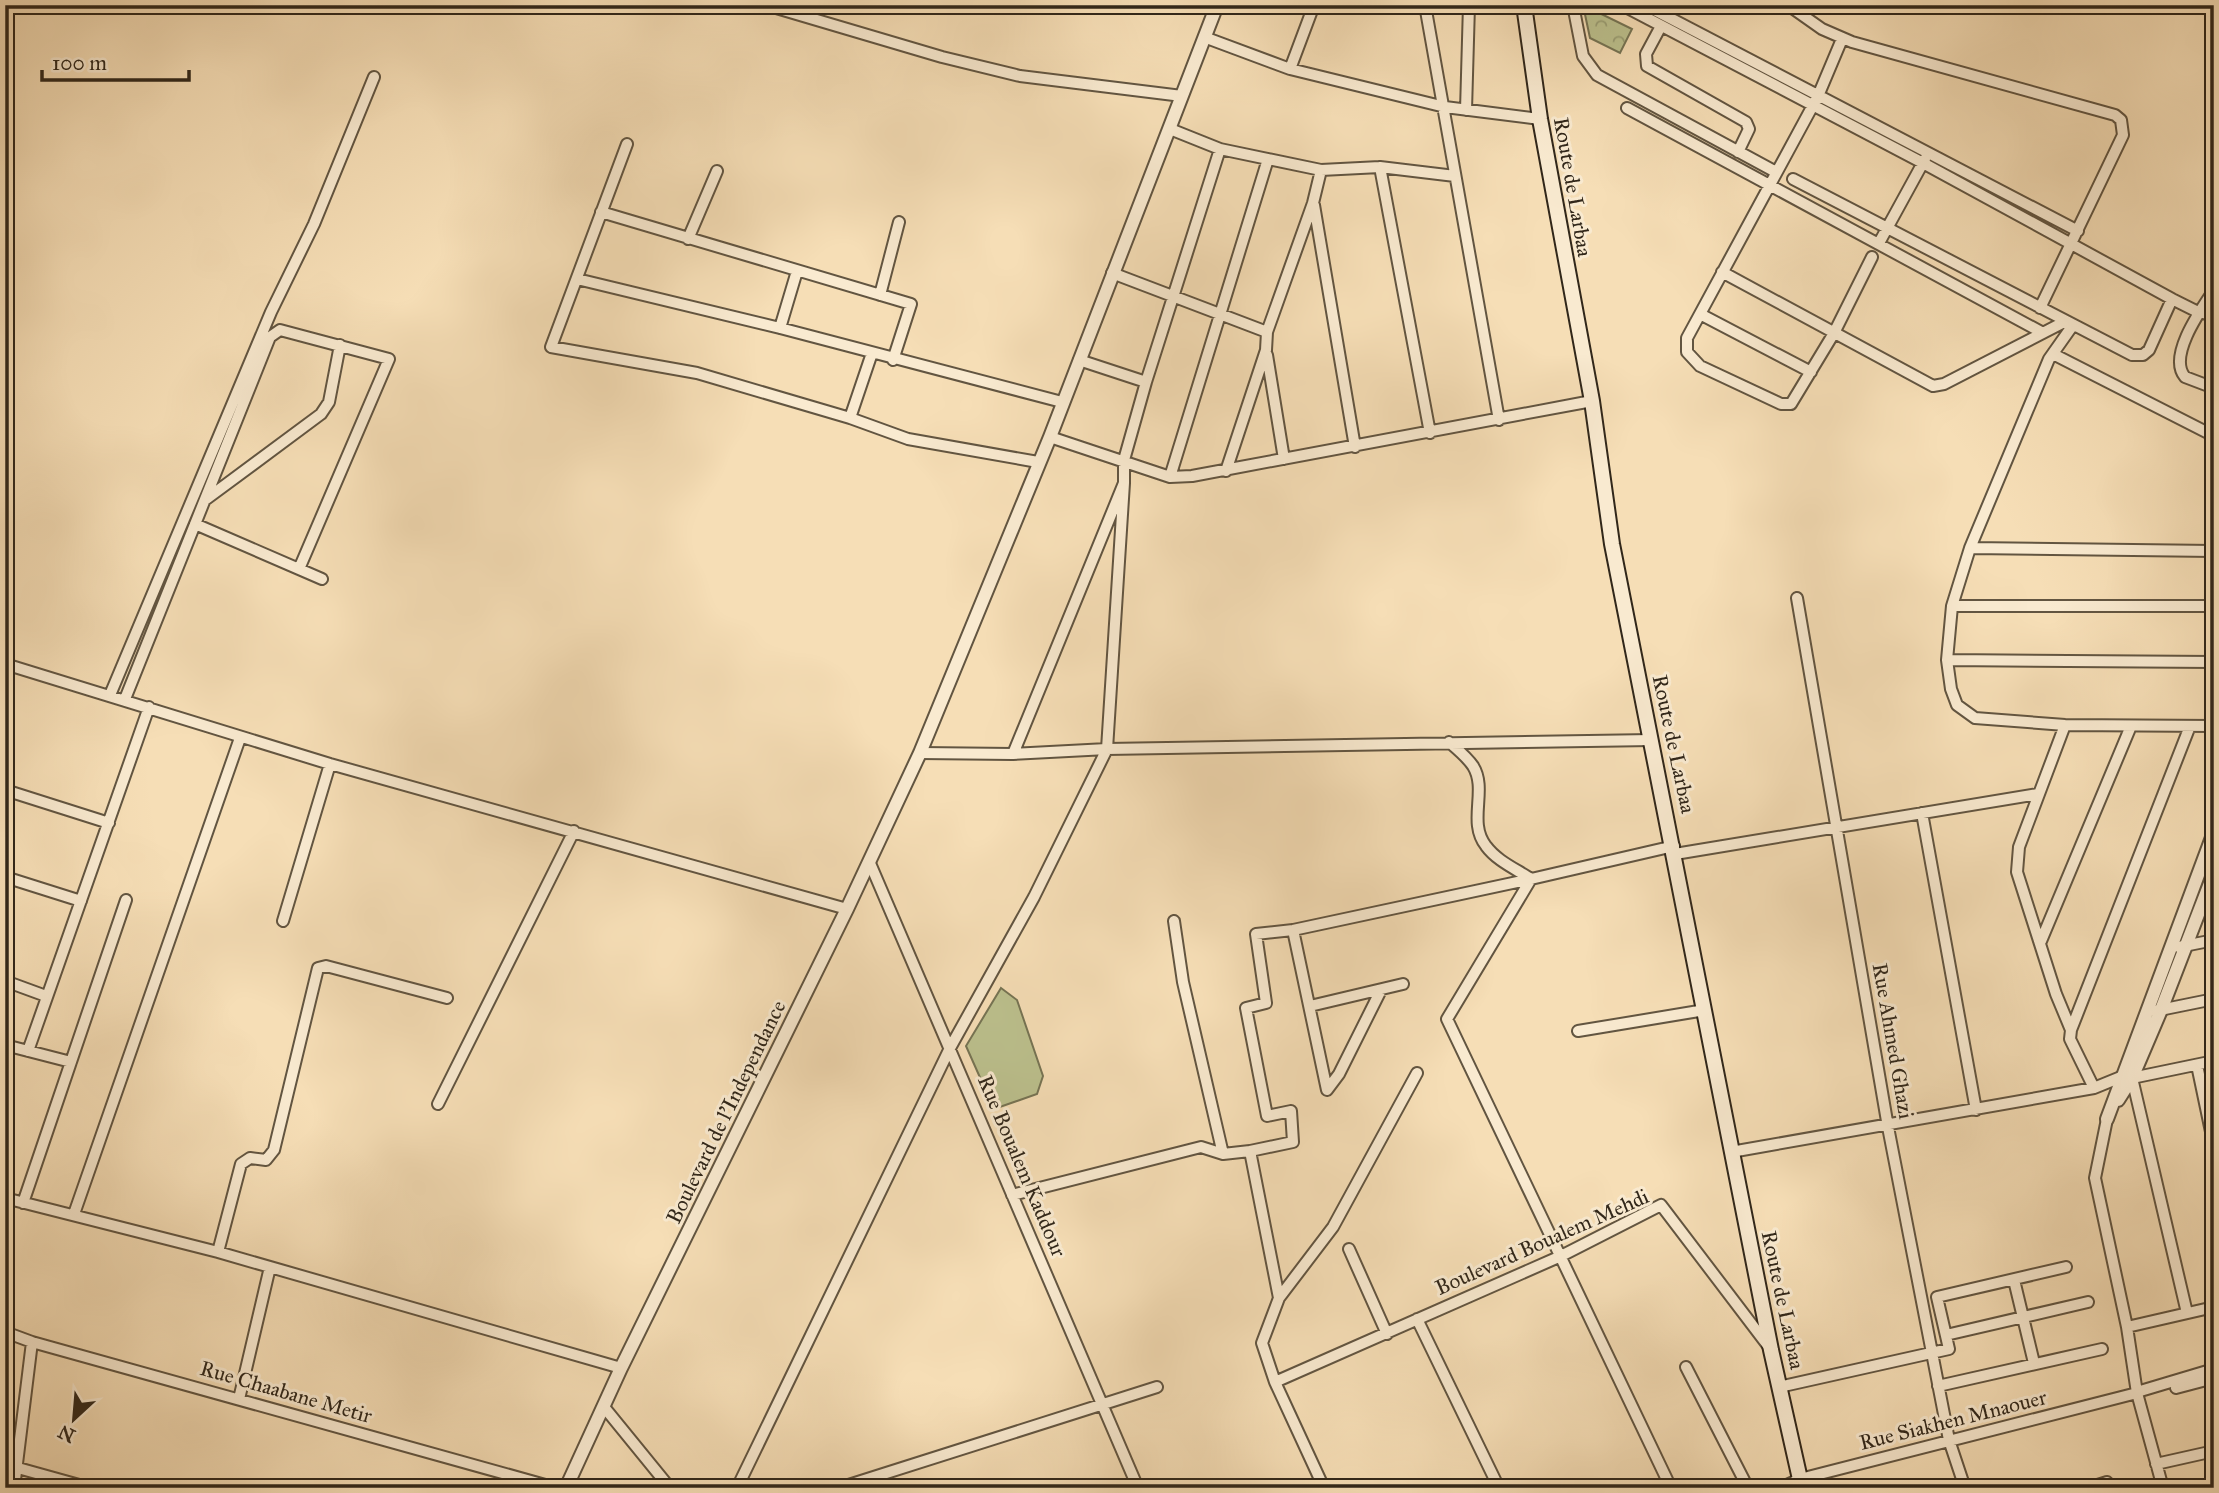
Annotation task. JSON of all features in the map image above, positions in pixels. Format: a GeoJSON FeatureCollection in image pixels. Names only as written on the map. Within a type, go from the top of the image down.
{"type":"FeatureCollection","features":[{"type":"Feature","properties":{"kind":"main road","name":"Route de Larbaa"},"geometry":{"type":"LineString","coordinates":[[1524,5],[1540,119],[1592,401],[1612,544],[1675,850],[1731,1152],[1801,1484]]}},
{"type":"Feature","properties":{"kind":"street"},"geometry":{"type":"LineString","coordinates":[[766,5],[942,57],[1020,76],[1182,96]]}},
{"type":"Feature","properties":{"kind":"street","name":"Boulevard de l'Independance"},"geometry":{"type":"LineString","coordinates":[[566,1488],[621,1368],[847,909],[920,753],[1050,436],[1217,5]]}},
{"type":"Feature","properties":{"kind":"street"},"geometry":{"type":"LineString","coordinates":[[1290,69],[1314,5]]}},
{"type":"Feature","properties":{"kind":"street"},"geometry":{"type":"LineString","coordinates":[[1425,5],[1499,420]]}},
{"type":"Feature","properties":{"kind":"street"},"geometry":{"type":"LineString","coordinates":[[1466,110],[1469,5]]}},
{"type":"Feature","properties":{"kind":"street"},"geometry":{"type":"LineString","coordinates":[[1573,5],[1583,56],[1597,75],[1776,172]]}},
{"type":"Feature","properties":{"kind":"street"},"geometry":{"type":"LineString","coordinates":[[1622,5],[1664,21],[1926,158],[2078,231]]}},
{"type":"Feature","properties":{"kind":"street"},"geometry":{"type":"LineString","coordinates":[[1645,5],[1664,21]]}},
{"type":"Feature","properties":{"kind":"street"},"geometry":{"type":"LineString","coordinates":[[1672,5],[1646,54],[1647,66],[1746,122],[1749,130],[1738,152]]}},
{"type":"Feature","properties":{"kind":"street"},"geometry":{"type":"LineString","coordinates":[[1788,5],[1842,39],[2118,117],[2124,131],[2040,307]]}},
{"type":"Feature","properties":{"kind":"street"},"geometry":{"type":"LineString","coordinates":[[1205,37],[1290,69],[1444,107],[1540,119]]}},
{"type":"Feature","properties":{"kind":"street"},"geometry":{"type":"LineString","coordinates":[[1842,39],[1815,100],[1700,314],[1686,345],[1694,361],[1786,406],[1793,402],[1833,333],[1872,257]]}},
{"type":"Feature","properties":{"kind":"street"},"geometry":{"type":"LineString","coordinates":[[110,695],[271,312],[314,224],[374,77]]}},
{"type":"Feature","properties":{"kind":"street"},"geometry":{"type":"LineString","coordinates":[[1627,108],[2043,333]]}},
{"type":"Feature","properties":{"kind":"street"},"geometry":{"type":"LineString","coordinates":[[1170,129],[1220,149],[1321,170],[1380,167],[1455,176]]}},
{"type":"Feature","properties":{"kind":"street"},"geometry":{"type":"LineString","coordinates":[[627,144],[551,347],[696,373],[850,418],[908,439],[1038,462]]}},
{"type":"Feature","properties":{"kind":"street"},"geometry":{"type":"LineString","coordinates":[[737,1488],[950,1048],[1034,897],[1107,749],[1124,460],[1172,297],[1220,149]]}},
{"type":"Feature","properties":{"kind":"street"},"geometry":{"type":"LineString","coordinates":[[1879,243],[1926,158]]}},
{"type":"Feature","properties":{"kind":"street"},"geometry":{"type":"LineString","coordinates":[[1926,158],[2071,244],[2198,312],[2214,315]]}},
{"type":"Feature","properties":{"kind":"street"},"geometry":{"type":"LineString","coordinates":[[1170,477],[1196,388],[1223,314],[1230,279],[1268,159]]}},
{"type":"Feature","properties":{"kind":"street"},"geometry":{"type":"LineString","coordinates":[[1380,167],[1430,433]]}},
{"type":"Feature","properties":{"kind":"street"},"geometry":{"type":"LineString","coordinates":[[1284,459],[1266,351],[1267,332],[1313,203],[1321,170]]}},
{"type":"Feature","properties":{"kind":"street"},"geometry":{"type":"LineString","coordinates":[[688,239],[717,172]]}},
{"type":"Feature","properties":{"kind":"street"},"geometry":{"type":"LineString","coordinates":[[1793,179],[2129,354],[2139,356],[2149,350],[2172,299]]}},
{"type":"Feature","properties":{"kind":"street"},"geometry":{"type":"LineString","coordinates":[[1313,203],[1355,447]]}},
{"type":"Feature","properties":{"kind":"street"},"geometry":{"type":"LineString","coordinates":[[601,212],[911,304],[893,360]]}},
{"type":"Feature","properties":{"kind":"street"},"geometry":{"type":"LineString","coordinates":[[880,295],[900,222]]}},
{"type":"Feature","properties":{"kind":"street"},"geometry":{"type":"LineString","coordinates":[[780,328],[797,271]]}},
{"type":"Feature","properties":{"kind":"street"},"geometry":{"type":"LineString","coordinates":[[1722,272],[1937,386],[2043,333],[2070,323]]}},
{"type":"Feature","properties":{"kind":"street"},"geometry":{"type":"LineString","coordinates":[[1112,273],[1267,332]]}},
{"type":"Feature","properties":{"kind":"street"},"geometry":{"type":"LineString","coordinates":[[577,279],[780,328],[893,360],[1062,402]]}},
{"type":"Feature","properties":{"kind":"street"},"geometry":{"type":"LineString","coordinates":[[2212,296],[2198,312],[2187,334],[2180,369],[2185,377],[2214,388]]}},
{"type":"Feature","properties":{"kind":"street"},"geometry":{"type":"LineString","coordinates":[[1700,314],[1811,372]]}},
{"type":"Feature","properties":{"kind":"street"},"geometry":{"type":"LineString","coordinates":[[2070,323],[2053,354],[1970,548],[1952,606],[1947,660],[1951,689],[1957,705],[1975,718],[2065,725],[2214,726]]}},
{"type":"Feature","properties":{"kind":"street"},"geometry":{"type":"LineString","coordinates":[[125,699],[273,334],[280,330],[388,357],[389,360],[299,569]]}},
{"type":"Feature","properties":{"kind":"street"},"geometry":{"type":"LineString","coordinates":[[205,500],[321,414],[328,402],[340,345]]}},
{"type":"Feature","properties":{"kind":"street"},"geometry":{"type":"LineString","coordinates":[[1226,471],[1266,351]]}},
{"type":"Feature","properties":{"kind":"street"},"geometry":{"type":"LineString","coordinates":[[850,418],[872,354]]}},
{"type":"Feature","properties":{"kind":"street"},"geometry":{"type":"LineString","coordinates":[[2053,354],[2214,436]]}},
{"type":"Feature","properties":{"kind":"street"},"geometry":{"type":"LineString","coordinates":[[1079,360],[1146,382]]}},
{"type":"Feature","properties":{"kind":"street"},"geometry":{"type":"LineString","coordinates":[[1050,436],[1170,477],[1226,471],[1592,401]]}},
{"type":"Feature","properties":{"kind":"street"},"geometry":{"type":"LineString","coordinates":[[1013,754],[1124,484]]}},
{"type":"Feature","properties":{"kind":"street"},"geometry":{"type":"LineString","coordinates":[[195,524],[322,579]]}},
{"type":"Feature","properties":{"kind":"street"},"geometry":{"type":"LineString","coordinates":[[1970,548],[2214,551]]}},
{"type":"Feature","properties":{"kind":"street","name":"Rue Ahmed Ghazi"},"geometry":{"type":"LineString","coordinates":[[1797,598],[1888,1127],[1949,1440],[1965,1488]]}},
{"type":"Feature","properties":{"kind":"street"},"geometry":{"type":"LineString","coordinates":[[1952,606],[2214,606]]}},
{"type":"Feature","properties":{"kind":"street"},"geometry":{"type":"LineString","coordinates":[[1947,660],[2214,662]]}},
{"type":"Feature","properties":{"kind":"street"},"geometry":{"type":"LineString","coordinates":[[5,678],[8,665],[125,699],[240,738],[847,909]]}},
{"type":"Feature","properties":{"kind":"street"},"geometry":{"type":"LineString","coordinates":[[28,1051],[149,707]]}},
{"type":"Feature","properties":{"kind":"street"},"geometry":{"type":"LineString","coordinates":[[2065,725],[2019,847],[2017,872],[2056,994],[2071,1030]]}},
{"type":"Feature","properties":{"kind":"street"},"geometry":{"type":"LineString","coordinates":[[2041,941],[2130,726]]}},
{"type":"Feature","properties":{"kind":"street"},"geometry":{"type":"LineString","coordinates":[[2094,1088],[2070,1040],[2071,1030],[2190,726]]}},
{"type":"Feature","properties":{"kind":"street"},"geometry":{"type":"LineString","coordinates":[[74,1214],[240,738]]}},
{"type":"Feature","properties":{"kind":"street"},"geometry":{"type":"LineString","coordinates":[[920,753],[1013,754],[1107,749],[1652,740]]}},
{"type":"Feature","properties":{"kind":"street"},"geometry":{"type":"LineString","coordinates":[[1449,742],[1472,764],[1477,775],[1478,830],[1485,845],[1498,859],[1531,879]]}},
{"type":"Feature","properties":{"kind":"street"},"geometry":{"type":"LineString","coordinates":[[283,920],[330,764]]}},
{"type":"Feature","properties":{"kind":"street"},"geometry":{"type":"LineString","coordinates":[[5,790],[109,822]]}},
{"type":"Feature","properties":{"kind":"street"},"geometry":{"type":"LineString","coordinates":[[1012,1195],[1201,1147],[1223,1154],[1250,1152],[1293,1142],[1291,1111],[1267,1116],[1246,1008],[1266,1003],[1256,934],[1293,930],[1675,850],[2038,794]]}},
{"type":"Feature","properties":{"kind":"street"},"geometry":{"type":"LineString","coordinates":[[1922,813],[1976,1110]]}},
{"type":"Feature","properties":{"kind":"street"},"geometry":{"type":"LineString","coordinates":[[438,1104],[574,831]]}},
{"type":"Feature","properties":{"kind":"street"},"geometry":{"type":"LineString","coordinates":[[2187,1313],[2126,1077],[2145,1013],[2214,832]]}},
{"type":"Feature","properties":{"kind":"street","name":"Rue Boualem Kaddour"},"geometry":{"type":"LineString","coordinates":[[869,860],[1138,1488]]}},
{"type":"Feature","properties":{"kind":"street"},"geometry":{"type":"LineString","coordinates":[[5,877],[80,901]]}},
{"type":"Feature","properties":{"kind":"street"},"geometry":{"type":"LineString","coordinates":[[1531,879],[1447,1019],[1671,1488]]}},
{"type":"Feature","properties":{"kind":"street"},"geometry":{"type":"LineString","coordinates":[[2194,884],[2212,879]]}},
{"type":"Feature","properties":{"kind":"street"},"geometry":{"type":"LineString","coordinates":[[2163,1488],[2138,1394],[2127,1326],[2095,1178],[2107,1119],[2161,1010],[2212,879]]}},
{"type":"Feature","properties":{"kind":"street"},"geometry":{"type":"LineString","coordinates":[[23,1203],[126,900]]}},
{"type":"Feature","properties":{"kind":"street"},"geometry":{"type":"LineString","coordinates":[[1174,921],[1183,982],[1223,1154]]}},
{"type":"Feature","properties":{"kind":"street"},"geometry":{"type":"LineString","coordinates":[[1293,930],[1327,1090],[1339,1074],[1381,990]]}},
{"type":"Feature","properties":{"kind":"street"},"geometry":{"type":"LineString","coordinates":[[2171,948],[2214,940]]}},
{"type":"Feature","properties":{"kind":"street"},"geometry":{"type":"LineString","coordinates":[[218,1252],[241,1164],[250,1158],[266,1160],[274,1150],[318,968],[326,966],[447,998]]}},
{"type":"Feature","properties":{"kind":"street"},"geometry":{"type":"LineString","coordinates":[[5,981],[47,996]]}},
{"type":"Feature","properties":{"kind":"street"},"geometry":{"type":"LineString","coordinates":[[1310,1006],[1403,984]]}},
{"type":"Feature","properties":{"kind":"street"},"geometry":{"type":"LineString","coordinates":[[2145,1013],[2214,999]]}},
{"type":"Feature","properties":{"kind":"street"},"geometry":{"type":"LineString","coordinates":[[1578,1031],[1705,1010]]}},
{"type":"Feature","properties":{"kind":"street"},"geometry":{"type":"LineString","coordinates":[[5,1045],[71,1062]]}},
{"type":"Feature","properties":{"kind":"street"},"geometry":{"type":"LineString","coordinates":[[1731,1152],[1888,1127],[2094,1088],[2126,1077],[2214,1061]]}},
{"type":"Feature","properties":{"kind":"street"},"geometry":{"type":"LineString","coordinates":[[2197,1065],[2214,1146]]}},
{"type":"Feature","properties":{"kind":"street"},"geometry":{"type":"LineString","coordinates":[[1324,1488],[1275,1382],[1262,1343],[1279,1298],[1333,1227],[1417,1073]]}},
{"type":"Feature","properties":{"kind":"street"},"geometry":{"type":"LineString","coordinates":[[1250,1152],[1279,1298]]}},
{"type":"Feature","properties":{"kind":"street"},"geometry":{"type":"LineString","coordinates":[[5,1198],[218,1252],[621,1368]]}},
{"type":"Feature","properties":{"kind":"street","name":"Boulevard Boualem Mehdi"},"geometry":{"type":"LineString","coordinates":[[1275,1382],[1562,1256],[1661,1205],[1771,1350]]}},
{"type":"Feature","properties":{"kind":"street"},"geometry":{"type":"LineString","coordinates":[[1349,1249],[1387,1334]]}},
{"type":"Feature","properties":{"kind":"street"},"geometry":{"type":"LineString","coordinates":[[239,1399],[270,1267]]}},
{"type":"Feature","properties":{"kind":"street"},"geometry":{"type":"LineString","coordinates":[[1779,1387],[1949,1349],[1937,1297],[2066,1267]]}},
{"type":"Feature","properties":{"kind":"street"},"geometry":{"type":"LineString","coordinates":[[2014,1280],[2034,1363]]}},
{"type":"Feature","properties":{"kind":"street"},"geometry":{"type":"LineString","coordinates":[[1946,1335],[2088,1302]]}},
{"type":"Feature","properties":{"kind":"street"},"geometry":{"type":"LineString","coordinates":[[2127,1326],[2214,1307]]}},
{"type":"Feature","properties":{"kind":"street"},"geometry":{"type":"LineString","coordinates":[[1417,1319],[1499,1488]]}},
{"type":"Feature","properties":{"kind":"street","name":"Rue Chaabane Metir"},"geometry":{"type":"LineString","coordinates":[[5,1332],[32,1342],[556,1488]]}},
{"type":"Feature","properties":{"kind":"street"},"geometry":{"type":"LineString","coordinates":[[14,1488],[32,1342]]}},
{"type":"Feature","properties":{"kind":"street"},"geometry":{"type":"LineString","coordinates":[[1938,1385],[2102,1349]]}},
{"type":"Feature","properties":{"kind":"street"},"geometry":{"type":"LineString","coordinates":[[1686,1367],[1748,1488]]}},
{"type":"Feature","properties":{"kind":"street"},"geometry":{"type":"LineString","coordinates":[[2138,1394],[2214,1369]]}},
{"type":"Feature","properties":{"kind":"street"},"geometry":{"type":"LineString","coordinates":[[2138,1394],[2214,1378]]}},
{"type":"Feature","properties":{"kind":"street"},"geometry":{"type":"LineString","coordinates":[[839,1488],[1157,1387]]}},
{"type":"Feature","properties":{"kind":"street","name":"Rue Siakhen Mnaouer"},"geometry":{"type":"LineString","coordinates":[[1780,1488],[1949,1440],[2138,1394]]}},
{"type":"Feature","properties":{"kind":"street"},"geometry":{"type":"LineString","coordinates":[[604,1407],[670,1488]]}},
{"type":"Feature","properties":{"kind":"street"},"geometry":{"type":"LineString","coordinates":[[2156,1464],[2214,1451]]}},
{"type":"Feature","properties":{"kind":"street"},"geometry":{"type":"LineString","coordinates":[[18,1468],[90,1488]]}},
{"type":"Feature","properties":{"kind":"street"},"geometry":{"type":"LineString","coordinates":[[2088,1488],[2107,1482]]}},
{"type":"Feature","properties":{"kind":"green space"},"geometry":{"type":"Polygon","coordinates":[[[1583,5],[1632,29],[1620,53],[1590,38],[1583,5]]]}},
{"type":"Feature","properties":{"kind":"green space"},"geometry":{"type":"Polygon","coordinates":[[[1001,988],[1017,1000],[1043,1076],[1037,1094],[994,1109],[966,1046],[1001,988]]]}}]}
